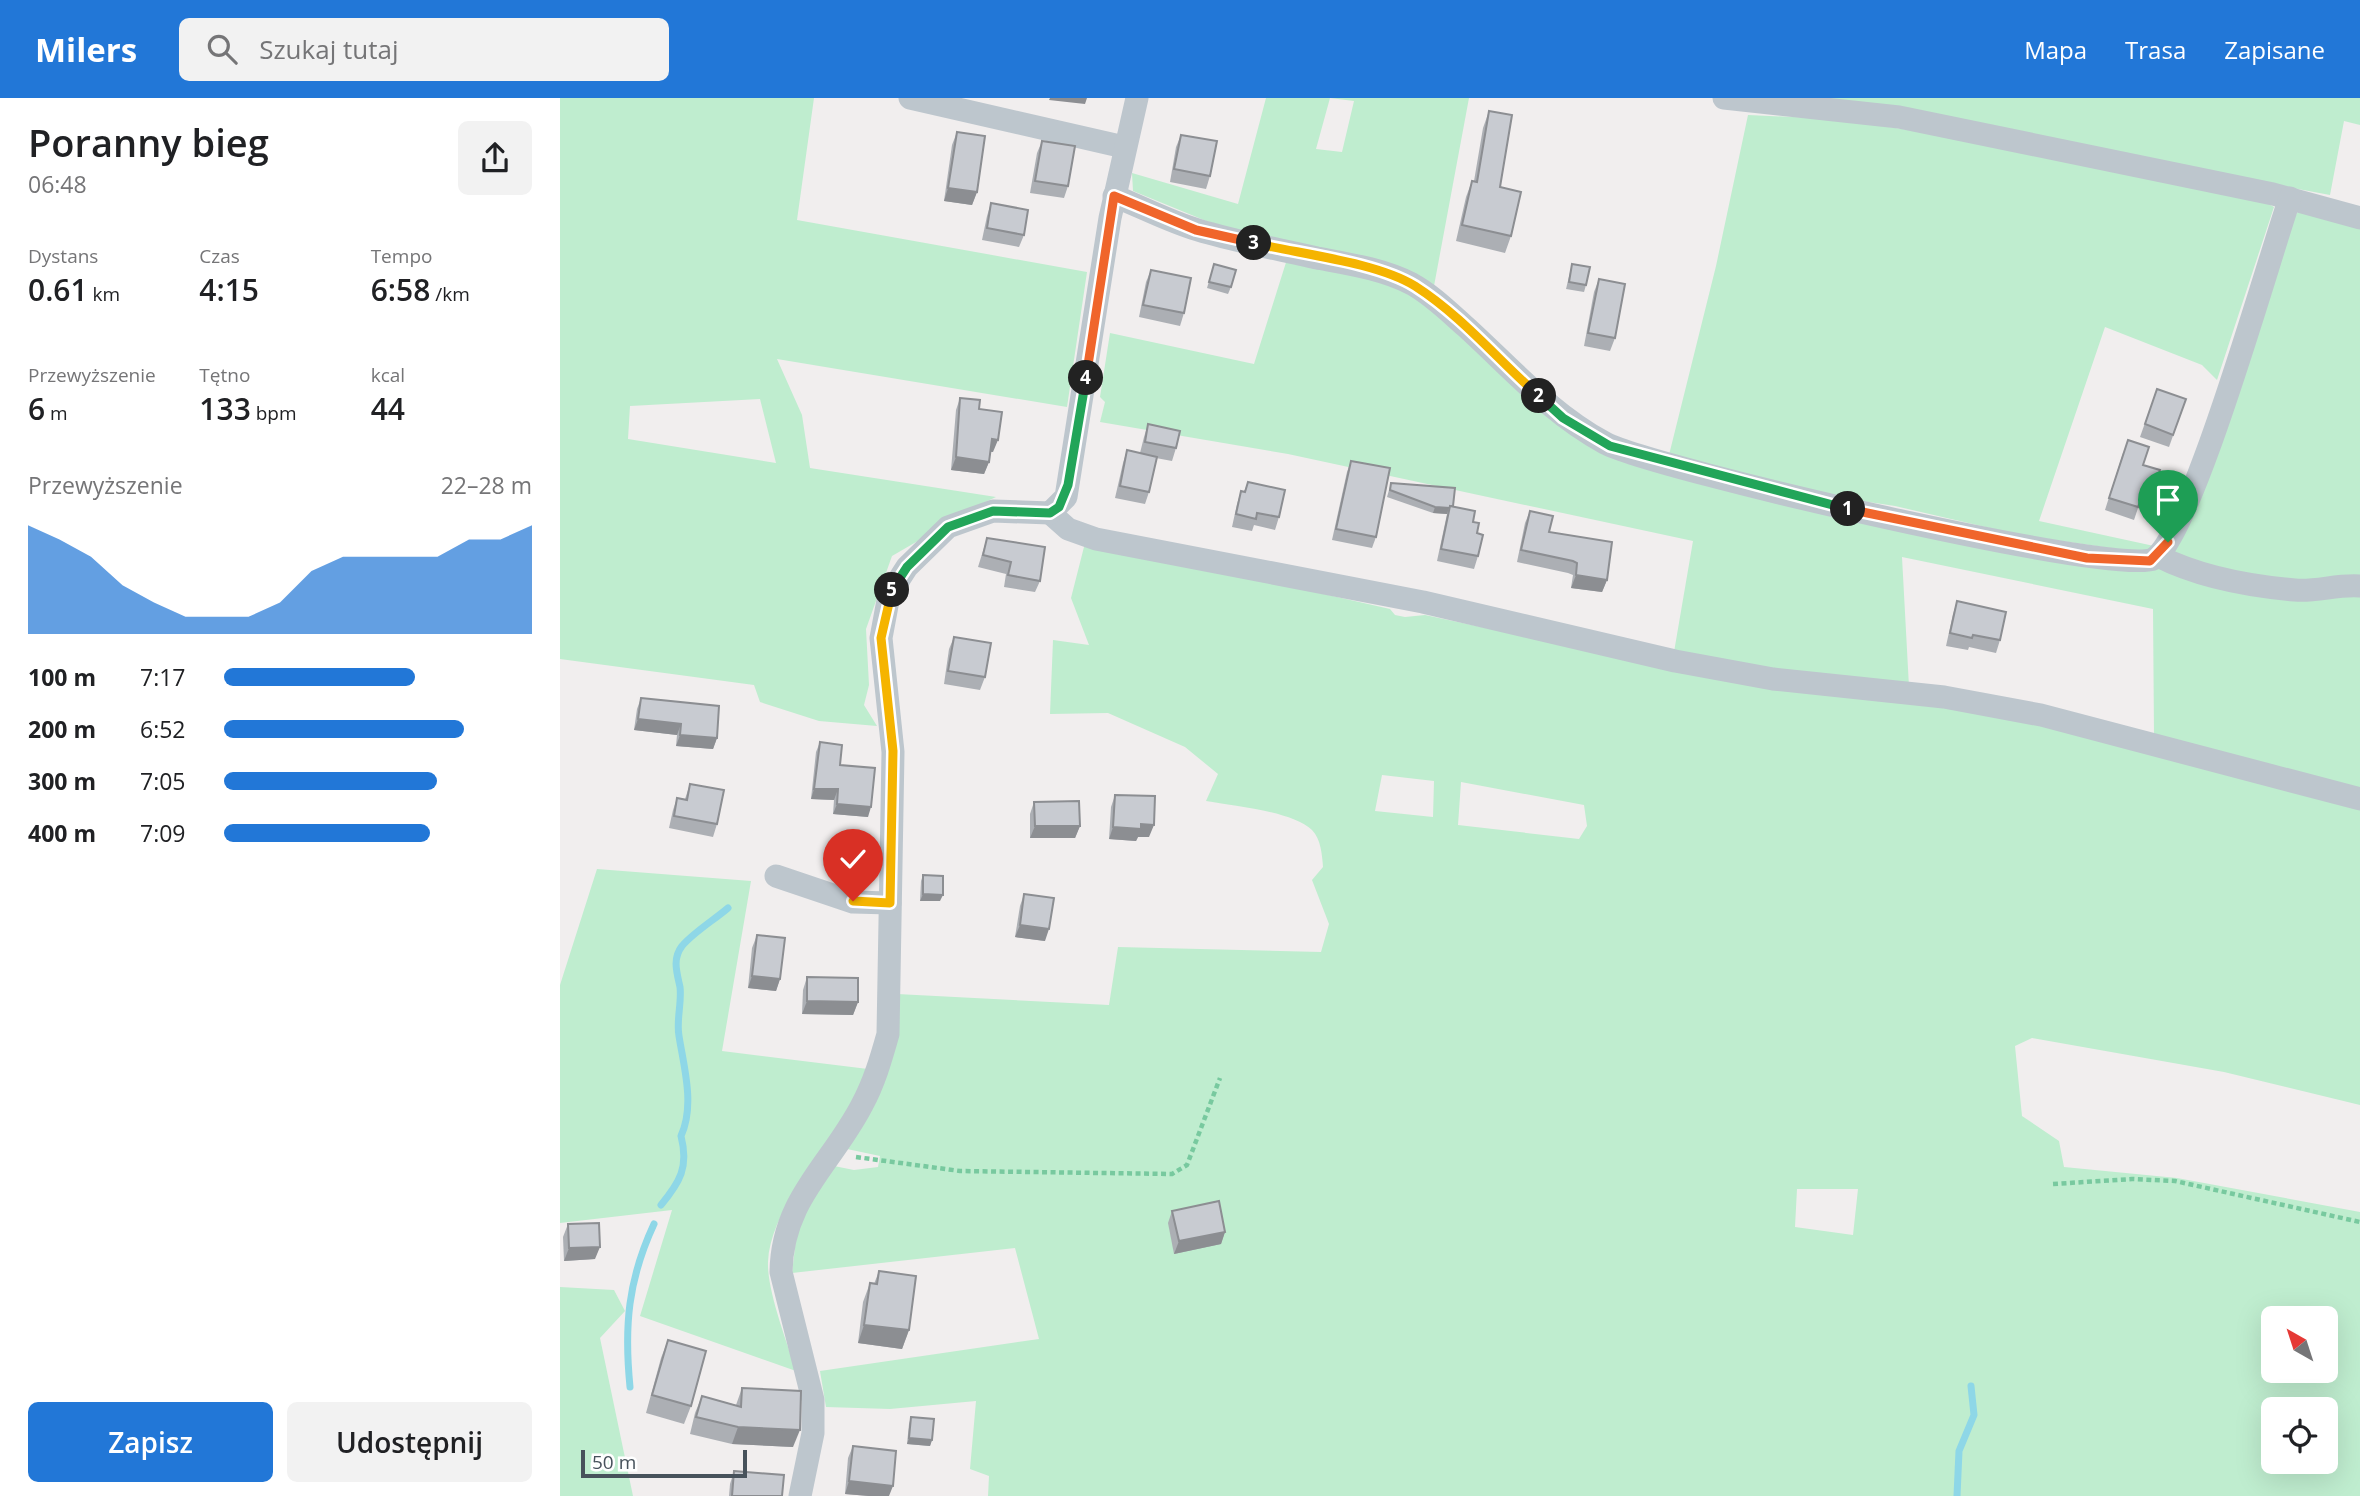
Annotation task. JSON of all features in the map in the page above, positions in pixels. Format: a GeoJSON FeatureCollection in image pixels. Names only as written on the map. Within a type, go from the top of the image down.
{"type":"FeatureCollection","features":[{"type":"Feature","properties":{"kind":"street"},"geometry":{"type":"LineString","coordinates":[[910,98],[1124,147]]}},
{"type":"Feature","properties":{"kind":"street"},"geometry":{"type":"LineString","coordinates":[[1050,513],[1066,497],[1114,196],[1137,98]]}},
{"type":"Feature","properties":{"kind":"street"},"geometry":{"type":"LineString","coordinates":[[1724,98],[1899,117],[2290,198],[2360,218]]}},
{"type":"Feature","properties":{"kind":"street"},"geometry":{"type":"LineString","coordinates":[[1114,196],[1196,230],[1358,266],[1413,285],[1447,310],[1563,418],[1610,446],[1823,504],[2087,558],[2135,562],[2150,561],[2158,556],[2168,542],[2195,483],[2216,427],[2290,198]]}},
{"type":"Feature","properties":{"kind":"street"},"geometry":{"type":"LineString","coordinates":[[800,1496],[813,1433],[813,1400],[781,1272],[781,1251],[786,1229],[798,1203],[862,1106],[877,1074],[888,1034],[893,751],[881,638],[889,595],[907,567],[948,527],[993,511],[1050,513],[1068,529],[1096,539],[1423,602],[1675,662],[1773,679],[1929,694],[2041,715],[2360,799]]}},
{"type":"Feature","properties":{"kind":"street"},"geometry":{"type":"LineString","coordinates":[[2158,556],[2183,569],[2297,591],[2360,586]]}},
{"type":"Feature","properties":{"kind":"street"},"geometry":{"type":"LineString","coordinates":[[776,876],[853,901],[890,903]]}},
{"type":"Feature","properties":{"kind":"path"},"geometry":{"type":"LineString","coordinates":[[830,1154],[960,1171],[1172,1174],[1187,1165],[1220,1079]]}},
{"type":"Feature","properties":{"kind":"path"},"geometry":{"type":"LineString","coordinates":[[2053,1184],[2132,1179],[2175,1181],[2360,1222]]}},
{"type":"Feature","properties":{"kind":"green space"},"geometry":{"type":"Polygon","coordinates":[[[560,98],[814,98],[797,220],[1087,272],[1067,407],[777,359],[802,415],[810,468],[996,497],[937,524],[923,538],[892,556],[866,629],[869,685],[864,705],[877,726],[819,721],[760,702],[754,685],[560,659],[560,98]],[[760,399],[630,406],[628,439],[776,463],[760,399]]]}},
{"type":"Feature","properties":{"kind":"green space"},"geometry":{"type":"Polygon","coordinates":[[[1266,98],[1330,98],[1469,98],[1434,286],[1216,225],[1133,191],[1132,173],[1238,204],[1266,98]],[[1330,98],[1316,149],[1342,152],[1354,101],[1330,98]]]}},
{"type":"Feature","properties":{"kind":"green space"},"geometry":{"type":"Polygon","coordinates":[[[1815,98],[2360,98],[2360,125],[2344,121],[2330,195],[1815,98]]]}},
{"type":"Feature","properties":{"kind":"green space"},"geometry":{"type":"Polygon","coordinates":[[[1748,115],[1836,119],[1922,132],[2265,202],[2274,207],[2217,380],[2202,365],[2105,327],[2039,521],[2154,546],[2145,553],[2020,535],[1895,506],[1816,494],[1669,455],[1716,266],[1748,115]]]}},
{"type":"Feature","properties":{"kind":"green space"},"geometry":{"type":"Polygon","coordinates":[[[2298,212],[2360,227],[2360,793],[2154,736],[2153,609],[1902,557],[1909,687],[1823,679],[1674,652],[1693,541],[1288,454],[1100,422],[1105,402],[1100,397],[1110,333],[1254,364],[1288,256],[1407,287],[1476,348],[1660,471],[2159,564],[2290,223],[2298,212]]]}},
{"type":"Feature","properties":{"kind":"green space"},"geometry":{"type":"Polygon","coordinates":[[[1085,543],[1188,563],[1390,609],[1395,615],[1405,617],[1425,615],[1486,628],[1974,708],[2360,808],[2360,1105],[2224,1072],[2032,1038],[2015,1046],[2022,1116],[2059,1141],[2064,1167],[2177,1178],[2360,1212],[2360,1496],[988,1496],[989,1476],[970,1469],[976,1401],[890,1409],[826,1407],[820,1371],[1039,1339],[1015,1248],[792,1273],[798,1222],[834,1166],[854,1170],[878,1167],[880,1156],[847,1149],[897,994],[1109,1005],[1118,947],[1321,952],[1329,924],[1312,880],[1323,867],[1319,842],[1312,830],[1291,818],[1277,814],[1206,801],[1218,774],[1185,747],[1108,713],[1050,714],[1053,640],[1089,645],[1071,598],[1085,543]],[[1382,775],[1375,811],[1433,817],[1434,781],[1382,775]],[[1461,782],[1458,825],[1579,839],[1587,826],[1584,805],[1461,782]],[[1797,1189],[1795,1227],[1853,1235],[1858,1189],[1797,1189]]]}},
{"type":"Feature","properties":{"kind":"green space"},"geometry":{"type":"Polygon","coordinates":[[[597,869],[751,881],[722,1051],[868,1069],[848,1111],[786,1205],[771,1243],[768,1262],[771,1287],[796,1371],[640,1316],[672,1210],[560,1223],[560,985],[597,869]]]}},
{"type":"Feature","properties":{"kind":"green space"},"geometry":{"type":"Polygon","coordinates":[[[560,1287],[614,1290],[625,1311],[600,1338],[633,1496],[560,1496],[560,1287]]]}},
{"type":"Feature","properties":{"kind":"building"},"geometry":{"type":"Polygon","coordinates":[[[1489,111],[1512,115],[1500,187],[1521,192],[1511,236],[1462,225],[1472,181],[1477,182],[1489,111]]]}},
{"type":"Feature","properties":{"kind":"building"},"geometry":{"type":"Polygon","coordinates":[[[957,132],[985,136],[977,192],[948,188],[957,132]]]}},
{"type":"Feature","properties":{"kind":"building"},"geometry":{"type":"Polygon","coordinates":[[[1181,135],[1217,141],[1210,176],[1174,169],[1181,135]]]}},
{"type":"Feature","properties":{"kind":"building"},"geometry":{"type":"Polygon","coordinates":[[[1042,141],[1075,146],[1068,186],[1035,181],[1042,141]]]}},
{"type":"Feature","properties":{"kind":"building"},"geometry":{"type":"Polygon","coordinates":[[[991,203],[1028,210],[1024,235],[987,228],[991,203]]]}},
{"type":"Feature","properties":{"kind":"building"},"geometry":{"type":"Polygon","coordinates":[[[1214,264],[1236,270],[1231,287],[1209,282],[1214,264]]]}},
{"type":"Feature","properties":{"kind":"building"},"geometry":{"type":"Polygon","coordinates":[[[1572,264],[1590,267],[1586,285],[1569,282],[1572,264]]]}},
{"type":"Feature","properties":{"kind":"building"},"geometry":{"type":"Polygon","coordinates":[[[1151,270],[1191,278],[1184,313],[1143,305],[1151,270]]]}},
{"type":"Feature","properties":{"kind":"building"},"geometry":{"type":"Polygon","coordinates":[[[1599,279],[1625,284],[1615,338],[1588,333],[1599,279]]]}},
{"type":"Feature","properties":{"kind":"building"},"geometry":{"type":"Polygon","coordinates":[[[2157,389],[2186,399],[2173,435],[2145,424],[2157,389]]]}},
{"type":"Feature","properties":{"kind":"building"},"geometry":{"type":"Polygon","coordinates":[[[960,398],[980,400],[979,409],[1002,412],[998,440],[992,439],[989,462],[956,457],[960,398]]]}},
{"type":"Feature","properties":{"kind":"building"},"geometry":{"type":"Polygon","coordinates":[[[1148,424],[1180,431],[1176,448],[1145,442],[1148,424]]]}},
{"type":"Feature","properties":{"kind":"building"},"geometry":{"type":"Polygon","coordinates":[[[2128,440],[2149,447],[2143,465],[2160,470],[2150,499],[2142,496],[2138,507],[2109,498],[2128,440]]]}},
{"type":"Feature","properties":{"kind":"building"},"geometry":{"type":"Polygon","coordinates":[[[1127,450],[1157,457],[1149,492],[1120,486],[1127,450]]]}},
{"type":"Feature","properties":{"kind":"building"},"geometry":{"type":"Polygon","coordinates":[[[1351,461],[1390,468],[1376,537],[1336,529],[1351,461]]]}},
{"type":"Feature","properties":{"kind":"building"},"geometry":{"type":"Polygon","coordinates":[[[1248,482],[1285,490],[1279,517],[1257,513],[1256,519],[1236,514],[1241,491],[1245,492],[1248,482]]]}},
{"type":"Feature","properties":{"kind":"building"},"geometry":{"type":"Polygon","coordinates":[[[1391,483],[1455,488],[1453,506],[1435,507],[1390,490],[1391,483]]]}},
{"type":"Feature","properties":{"kind":"building"},"geometry":{"type":"Polygon","coordinates":[[[1450,506],[1475,511],[1473,522],[1479,523],[1477,533],[1483,535],[1478,556],[1441,549],[1450,506]]]}},
{"type":"Feature","properties":{"kind":"building"},"geometry":{"type":"Polygon","coordinates":[[[1530,511],[1553,516],[1549,532],[1612,542],[1607,580],[1576,575],[1577,563],[1573,561],[1521,550],[1530,511]]]}},
{"type":"Feature","properties":{"kind":"building"},"geometry":{"type":"Polygon","coordinates":[[[987,538],[1045,547],[1040,581],[1008,575],[1011,562],[983,555],[987,538]]]}},
{"type":"Feature","properties":{"kind":"building"},"geometry":{"type":"Polygon","coordinates":[[[1957,601],[2006,612],[2000,640],[1950,633],[1957,601]]]}},
{"type":"Feature","properties":{"kind":"building"},"geometry":{"type":"Polygon","coordinates":[[[954,637],[991,643],[985,677],[948,671],[954,637]]]}},
{"type":"Feature","properties":{"kind":"building"},"geometry":{"type":"Polygon","coordinates":[[[641,698],[719,706],[717,738],[680,735],[681,724],[638,719],[641,698]]]}},
{"type":"Feature","properties":{"kind":"building"},"geometry":{"type":"Polygon","coordinates":[[[820,742],[842,745],[840,765],[875,768],[871,807],[837,804],[838,789],[814,789],[820,742]]]}},
{"type":"Feature","properties":{"kind":"building"},"geometry":{"type":"Polygon","coordinates":[[[690,784],[724,790],[717,824],[674,816],[677,798],[687,800],[690,784]]]}},
{"type":"Feature","properties":{"kind":"building"},"geometry":{"type":"Polygon","coordinates":[[[1115,795],[1155,796],[1154,825],[1141,824],[1141,829],[1113,827],[1115,795]]]}},
{"type":"Feature","properties":{"kind":"building"},"geometry":{"type":"Polygon","coordinates":[[[1079,801],[1080,826],[1035,826],[1034,802],[1079,801]]]}},
{"type":"Feature","properties":{"kind":"building"},"geometry":{"type":"Polygon","coordinates":[[[923,875],[943,876],[943,895],[923,894],[923,875]]]}},
{"type":"Feature","properties":{"kind":"building"},"geometry":{"type":"Polygon","coordinates":[[[1024,894],[1054,898],[1049,929],[1020,925],[1024,894]]]}},
{"type":"Feature","properties":{"kind":"building"},"geometry":{"type":"Polygon","coordinates":[[[757,935],[785,938],[780,979],[752,976],[757,935]]]}},
{"type":"Feature","properties":{"kind":"building"},"geometry":{"type":"Polygon","coordinates":[[[807,977],[858,978],[858,1002],[807,1001],[807,977]]]}},
{"type":"Feature","properties":{"kind":"building"},"geometry":{"type":"Polygon","coordinates":[[[1219,1201],[1225,1232],[1179,1241],[1172,1211],[1219,1201]]]}},
{"type":"Feature","properties":{"kind":"building"},"geometry":{"type":"Polygon","coordinates":[[[599,1223],[600,1247],[569,1248],[568,1224],[599,1223]]]}},
{"type":"Feature","properties":{"kind":"building"},"geometry":{"type":"Polygon","coordinates":[[[879,1271],[916,1276],[909,1330],[864,1325],[870,1283],[877,1284],[879,1271]]]}},
{"type":"Feature","properties":{"kind":"building"},"geometry":{"type":"Polygon","coordinates":[[[668,1340],[706,1351],[691,1406],[652,1395],[668,1340]]]}},
{"type":"Feature","properties":{"kind":"building"},"geometry":{"type":"Polygon","coordinates":[[[742,1388],[801,1391],[800,1430],[738,1427],[696,1417],[702,1396],[741,1407],[742,1388]]]}},
{"type":"Feature","properties":{"kind":"building"},"geometry":{"type":"Polygon","coordinates":[[[911,1417],[934,1419],[932,1440],[909,1438],[911,1417]]]}},
{"type":"Feature","properties":{"kind":"building"},"geometry":{"type":"Polygon","coordinates":[[[853,1446],[896,1451],[893,1486],[849,1481],[853,1446]]]}},
{"type":"Feature","properties":{"kind":"building"},"geometry":{"type":"Polygon","coordinates":[[[734,1471],[784,1475],[782,1496],[732,1496],[734,1471]]]}},
{"type":"Feature","properties":{"kind":"waterway"},"geometry":{"type":"LineString","coordinates":[[661,1205],[681,1174],[684,1157],[681,1136],[688,1099],[678,1030],[680,987],[677,956],[687,941],[728,908]]}},
{"type":"Feature","properties":{"kind":"waterway"},"geometry":{"type":"LineString","coordinates":[[630,1387],[630,1304],[638,1265],[654,1224]]}},
{"type":"Feature","properties":{"kind":"waterway"},"geometry":{"type":"LineString","coordinates":[[1957,1496],[1959,1451],[1974,1415],[1971,1386]]}},
{"type":"Feature","properties":{"kind":"route"},"geometry":{"type":"LineString","coordinates":[[853,901],[890,903],[893,751],[881,638],[889,595],[907,567],[948,527],[993,511],[1050,513],[1059,507],[1066,497],[1114,196],[1196,230],[1358,266],[1385,273],[1413,285],[1447,310],[1563,418],[1610,446],[1823,504],[2087,558],[2150,561],[2158,556],[2168,542]]}}]}
